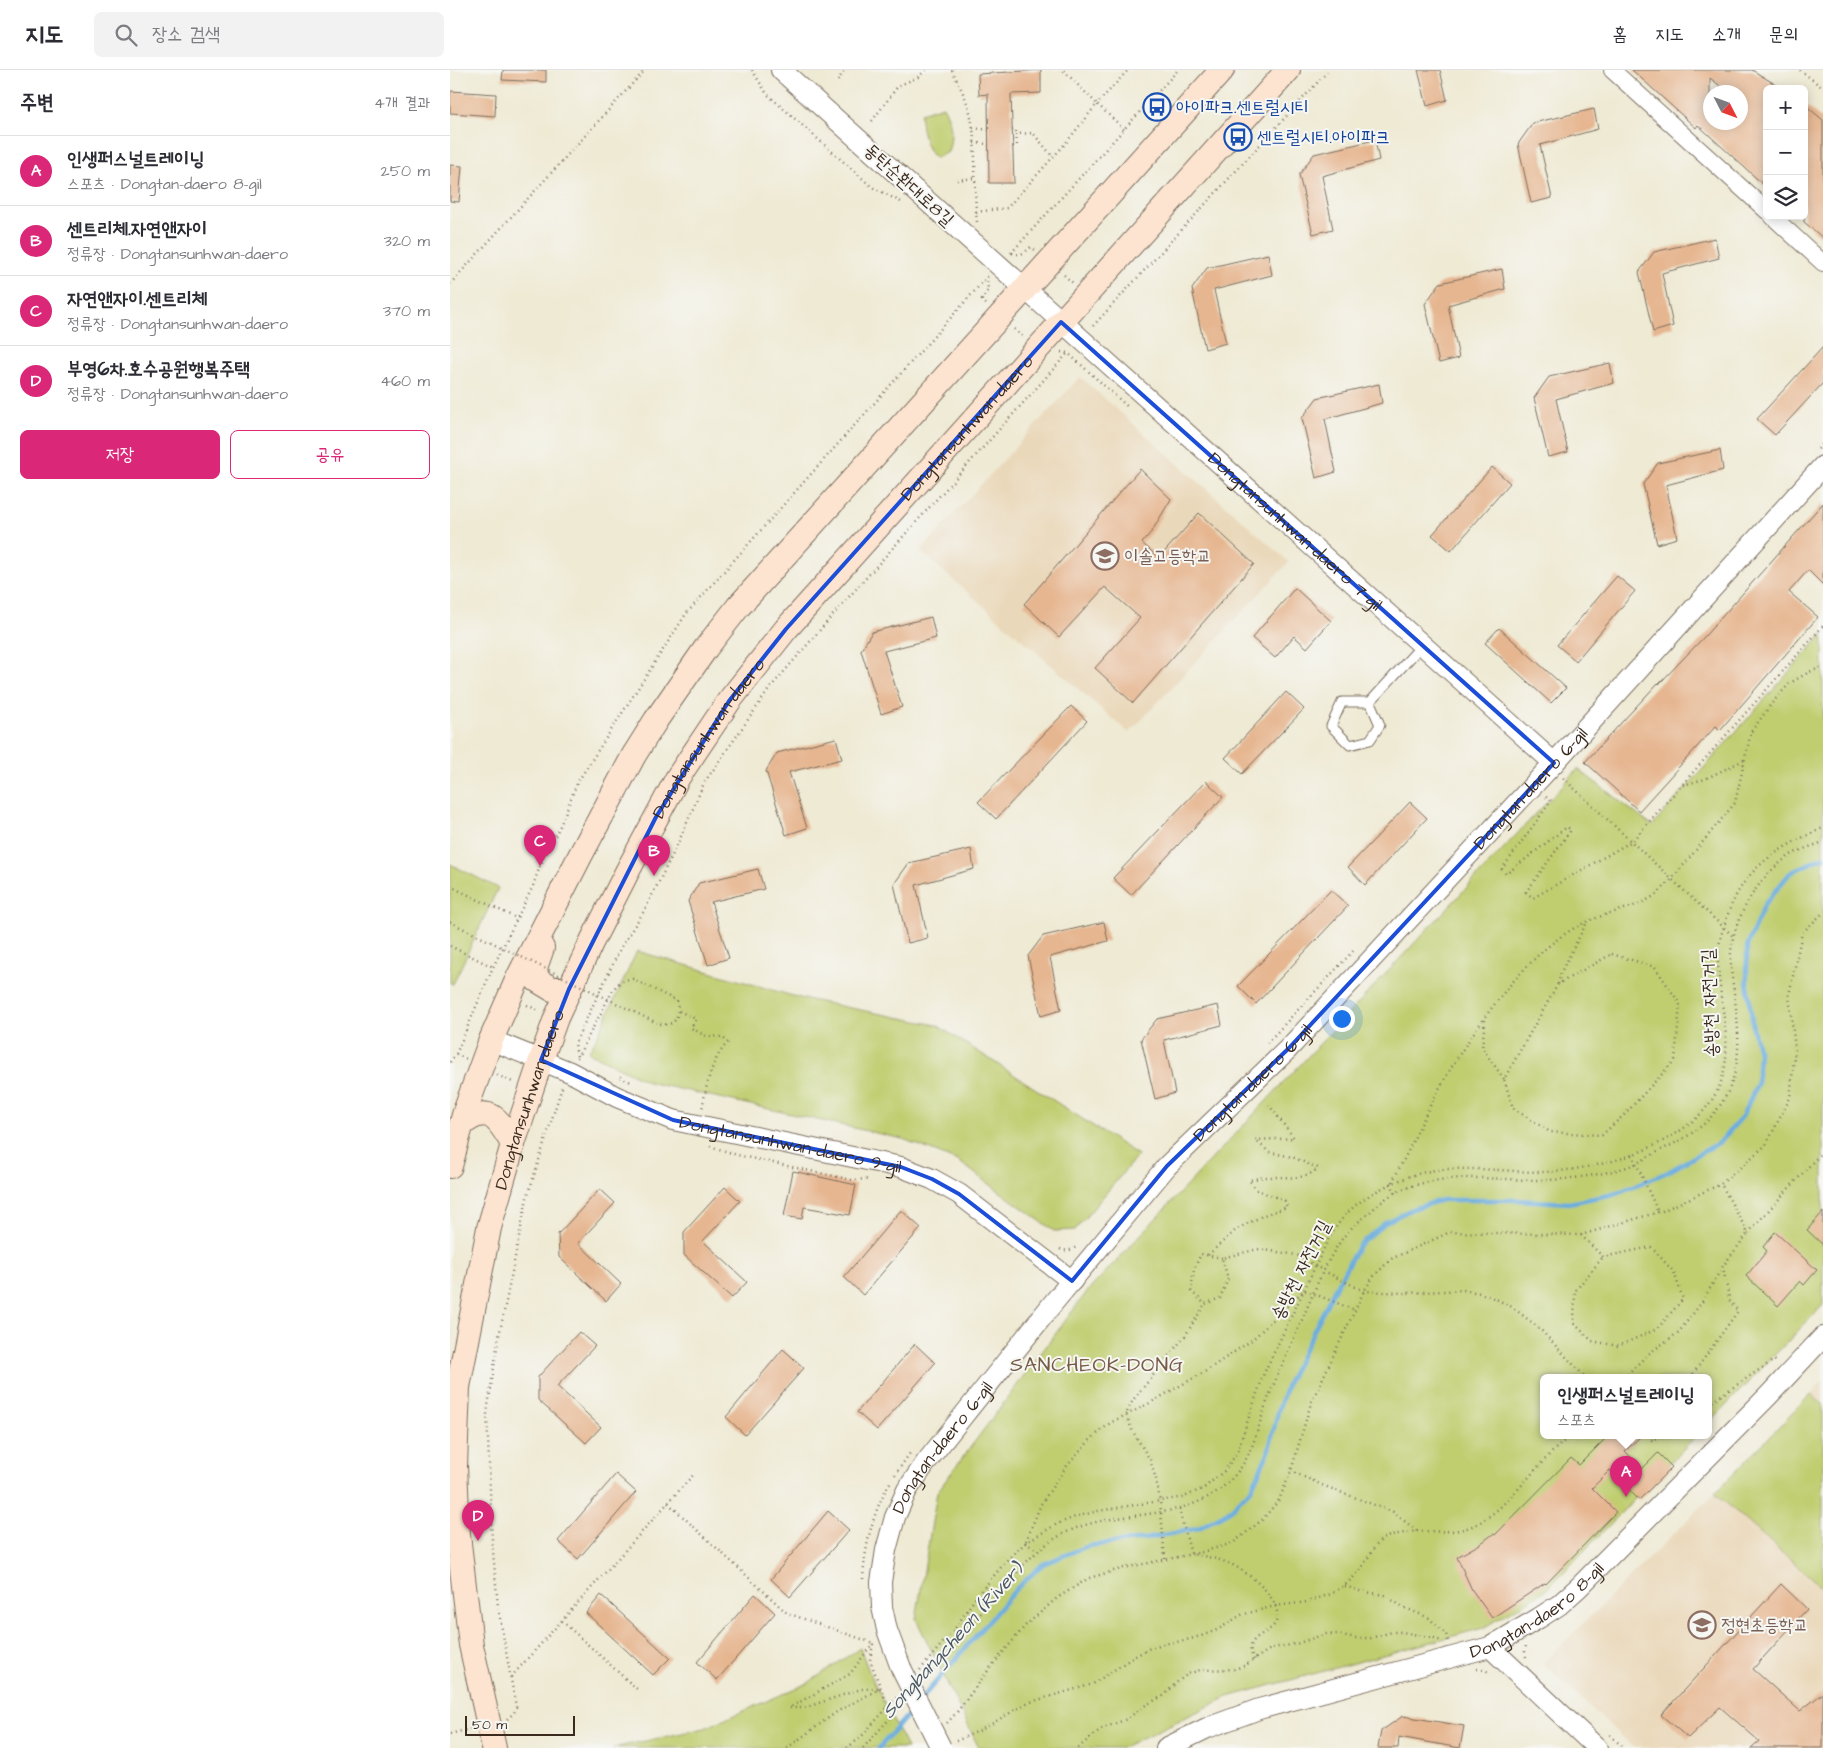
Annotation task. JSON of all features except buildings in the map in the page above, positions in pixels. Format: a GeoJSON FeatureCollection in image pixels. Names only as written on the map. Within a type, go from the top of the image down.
{"type":"FeatureCollection","features":[{"type":"Feature","properties":{"kind":"main road"},"geometry":{"type":"LineString","coordinates":[[450,1166],[461,1125],[481,1066],[518,978],[634,755],[660,712],[706,648],[745,600],[1031,295],[1222,70]]}},
{"type":"Feature","properties":{"kind":"main road","name":"Dongtansunhwan-daero"},"geometry":{"type":"LineString","coordinates":[[494,1748],[472,1646],[458,1535],[455,1466],[458,1387],[489,1228],[530,1091],[556,1018],[569,989],[656,817],[694,752],[729,701],[786,629],[1288,70]]}},
{"type":"Feature","properties":{"kind":"main road"},"geometry":{"type":"LineString","coordinates":[[556,904],[535,968],[537,980],[552,989],[569,989]]}},
{"type":"Feature","properties":{"kind":"main road"},"geometry":{"type":"LineString","coordinates":[[461,1125],[473,1116],[483,1113],[493,1117],[503,1126],[513,1144]]}},
{"type":"Feature","properties":{"kind":"street","name":"동탄순환대로8길"},"geometry":{"type":"LineString","coordinates":[[781,70],[1031,295]]}},
{"type":"Feature","properties":{"kind":"street"},"geometry":{"type":"LineString","coordinates":[[1612,70],[1763,208]]}},
{"type":"Feature","properties":{"kind":"street"},"geometry":{"type":"LineString","coordinates":[[1776,220],[1823,263]]}},
{"type":"Feature","properties":{"kind":"street","name":"Dongtansunhwan-daero 7-gil"},"geometry":{"type":"LineString","coordinates":[[1031,295],[1559,770]]}},
{"type":"Feature","properties":{"kind":"street","name":"Dongtan-daero 6-gil"},"geometry":{"type":"LineString","coordinates":[[948,1744],[910,1670],[886,1630],[882,1607],[881,1582],[886,1550],[894,1517],[907,1490],[927,1461],[1072,1280],[1167,1166],[1288,1049],[1559,770],[1820,459]]}},
{"type":"Feature","properties":{"kind":"street","name":"Dongtansunhwan-daero 9-gil"},"geometry":{"type":"LineString","coordinates":[[491,1040],[570,1072],[617,1097],[673,1120],[900,1167],[932,1179],[959,1194],[1072,1280]]}},
{"type":"Feature","properties":{"kind":"street","name":"Dongtan-daero 8-gil"},"geometry":{"type":"LineString","coordinates":[[1166,1748],[1207,1728],[1259,1709],[1490,1647],[1539,1618],[1559,1605],[1580,1586],[1769,1395],[1823,1337]]}},
{"type":"Feature","properties":{"kind":"street"},"geometry":{"type":"LineString","coordinates":[[1490,1647],[1604,1742]]}},
{"type":"Feature","properties":{"kind":"lane"},"geometry":{"type":"LineString","coordinates":[[1370,702],[1380,725],[1370,740],[1350,744],[1331,726],[1342,702],[1370,702],[1422,645]]}},
{"type":"Feature","properties":{"kind":"path"},"geometry":{"type":"LineString","coordinates":[[450,284],[645,70]]}},
{"type":"Feature","properties":{"kind":"path"},"geometry":{"type":"LineString","coordinates":[[752,70],[768,94],[872,187],[907,204]]}},
{"type":"Feature","properties":{"kind":"path"},"geometry":{"type":"LineString","coordinates":[[838,80],[844,70]]}},
{"type":"Feature","properties":{"kind":"path"},"geometry":{"type":"LineString","coordinates":[[872,121],[898,86],[918,78],[926,70]]}},
{"type":"Feature","properties":{"kind":"path"},"geometry":{"type":"LineString","coordinates":[[952,70],[971,116],[977,223]]}},
{"type":"Feature","properties":{"kind":"path"},"geometry":{"type":"LineString","coordinates":[[1063,70],[1124,129]]}},
{"type":"Feature","properties":{"kind":"path"},"geometry":{"type":"LineString","coordinates":[[976,212],[1007,208],[1054,156],[1096,104],[1128,70]]}},
{"type":"Feature","properties":{"kind":"path"},"geometry":{"type":"LineString","coordinates":[[1031,247],[1023,254],[1011,253],[1178,70]]}},
{"type":"Feature","properties":{"kind":"path"},"geometry":{"type":"LineString","coordinates":[[1090,329],[1329,70]]}},
{"type":"Feature","properties":{"kind":"path"},"geometry":{"type":"LineString","coordinates":[[1800,70],[1823,88]]}},
{"type":"Feature","properties":{"kind":"path"},"geometry":{"type":"LineString","coordinates":[[972,128],[989,130]]}},
{"type":"Feature","properties":{"kind":"path"},"geometry":{"type":"LineString","coordinates":[[1012,130],[1016,130],[1017,146],[1013,146]]}},
{"type":"Feature","properties":{"kind":"path"},"geometry":{"type":"LineString","coordinates":[[1016,134],[1033,133],[1054,156]]}},
{"type":"Feature","properties":{"kind":"path"},"geometry":{"type":"LineString","coordinates":[[974,143],[989,144]]}},
{"type":"Feature","properties":{"kind":"path"},"geometry":{"type":"LineString","coordinates":[[957,180],[975,178]]}},
{"type":"Feature","properties":{"kind":"path"},"geometry":{"type":"LineString","coordinates":[[982,273],[987,277],[988,290],[982,300]]}},
{"type":"Feature","properties":{"kind":"path"},"geometry":{"type":"LineString","coordinates":[[450,1062],[456,1054],[493,967],[533,886],[577,783],[686,614],[987,277]]}},
{"type":"Feature","properties":{"kind":"path"},"geometry":{"type":"LineString","coordinates":[[450,922],[657,1023],[665,1025],[673,1022],[678,1017],[677,1001],[633,978],[626,979],[620,982],[613,990],[578,1058],[575,1043],[621,947],[644,911],[668,864],[704,783],[770,688],[839,608],[1068,353],[1135,413]]}},
{"type":"Feature","properties":{"kind":"path"},"geometry":{"type":"LineString","coordinates":[[1820,459],[1823,444]]}},
{"type":"Feature","properties":{"kind":"path"},"geometry":{"type":"LineString","coordinates":[[1546,797],[1550,801],[1502,869],[1506,874],[1567,827],[1571,830],[1526,892],[1532,898],[1632,842],[1823,626]]}},
{"type":"Feature","properties":{"kind":"path"},"geometry":{"type":"LineString","coordinates":[[1395,1193],[1391,1183],[1409,1153],[1432,1101],[1450,1069],[1507,990],[1537,956],[1564,934],[1588,921],[1649,899],[1672,879],[1735,803],[1751,732],[1772,703],[1790,683],[1809,672],[1823,667]]}},
{"type":"Feature","properties":{"kind":"path"},"geometry":{"type":"LineString","coordinates":[[1682,786],[1705,779],[1744,760]]}},
{"type":"Feature","properties":{"kind":"path"},"geometry":{"type":"LineString","coordinates":[[1559,770],[1632,842],[1734,937]]}},
{"type":"Feature","properties":{"kind":"path","name":"송방천 자전거길"},"geometry":{"type":"LineString","coordinates":[[910,1670],[956,1627],[976,1597],[1008,1559],[1025,1543],[1058,1524],[1075,1517],[1184,1497],[1204,1488],[1224,1471],[1236,1455],[1264,1373],[1329,1238],[1343,1218],[1362,1200],[1391,1183],[1432,1170],[1471,1169],[1542,1172],[1593,1166],[1632,1154],[1668,1138],[1687,1126],[1704,1110],[1720,1086],[1725,1067],[1727,1033],[1718,963],[1719,945],[1736,894],[1752,871],[1784,846],[1823,828]]}},
{"type":"Feature","properties":{"kind":"path"},"geometry":{"type":"LineString","coordinates":[[924,1681],[987,1604],[1037,1550],[1069,1531],[1078,1528],[1095,1523],[1179,1509],[1205,1500],[1217,1493],[1236,1475],[1247,1459],[1267,1400],[1324,1271],[1340,1242],[1352,1227],[1395,1193],[1427,1182],[1454,1177],[1534,1180],[1563,1179],[1595,1174],[1636,1163],[1684,1139],[1706,1122],[1721,1104],[1733,1081],[1739,1055],[1739,1029],[1731,952],[1734,937],[1748,900],[1765,876],[1791,855],[1823,842]]}},
{"type":"Feature","properties":{"kind":"path"},"geometry":{"type":"LineString","coordinates":[[450,886],[516,918]]}},
{"type":"Feature","properties":{"kind":"path"},"geometry":{"type":"LineString","coordinates":[[946,1724],[1024,1626],[1057,1598],[1089,1578],[1233,1542],[1262,1520],[1280,1500],[1291,1471],[1310,1403],[1364,1291],[1374,1276],[1391,1260],[1450,1232],[1581,1236],[1658,1212],[1721,1184],[1766,1145],[1790,1098],[1795,1049],[1789,995],[1802,934],[1823,913]]}},
{"type":"Feature","properties":{"kind":"path"},"geometry":{"type":"LineString","coordinates":[[1504,1079],[1558,984],[1562,972],[1588,921]]}},
{"type":"Feature","properties":{"kind":"path"},"geometry":{"type":"LineString","coordinates":[[1261,1049],[1360,944]]}},
{"type":"Feature","properties":{"kind":"path"},"geometry":{"type":"LineString","coordinates":[[450,946],[493,967]]}},
{"type":"Feature","properties":{"kind":"path"},"geometry":{"type":"LineString","coordinates":[[1485,1019],[1482,1048],[1504,1079],[1513,1108],[1550,1132],[1602,1135],[1625,1114],[1675,1060],[1680,1004],[1655,967],[1612,954],[1558,984]]}},
{"type":"Feature","properties":{"kind":"path"},"geometry":{"type":"LineString","coordinates":[[679,1011],[696,1019],[691,1028],[706,1036],[722,1037],[728,1042],[714,1062],[708,1076],[702,1109]]}},
{"type":"Feature","properties":{"kind":"path"},"geometry":{"type":"LineString","coordinates":[[456,1054],[530,1091]]}},
{"type":"Feature","properties":{"kind":"path"},"geometry":{"type":"LineString","coordinates":[[612,1074],[638,1086]]}},
{"type":"Feature","properties":{"kind":"path"},"geometry":{"type":"LineString","coordinates":[[505,1720],[510,1718],[516,1707],[497,1598],[492,1540],[487,1413],[498,1341],[527,1198],[562,1087]]}},
{"type":"Feature","properties":{"kind":"path"},"geometry":{"type":"LineString","coordinates":[[1208,1255],[1237,1228],[1264,1215],[1287,1207],[1285,1202],[1257,1190],[1249,1180],[1311,1175],[1318,1168],[1292,1157],[1269,1152],[1255,1140],[1294,1138],[1269,1106]]}},
{"type":"Feature","properties":{"kind":"path"},"geometry":{"type":"LineString","coordinates":[[709,1146],[737,1156],[852,1180],[876,1179]]}},
{"type":"Feature","properties":{"kind":"path"},"geometry":{"type":"LineString","coordinates":[[1628,1374],[1647,1355],[1679,1332],[1702,1302],[1723,1266],[1748,1233],[1823,1152]]}},
{"type":"Feature","properties":{"kind":"path"},"geometry":{"type":"LineString","coordinates":[[1632,1154],[1658,1212]]}},
{"type":"Feature","properties":{"kind":"path"},"geometry":{"type":"LineString","coordinates":[[1721,1184],[1748,1233]]}},
{"type":"Feature","properties":{"kind":"path"},"geometry":{"type":"LineString","coordinates":[[1581,1236],[1603,1257]]}},
{"type":"Feature","properties":{"kind":"path"},"geometry":{"type":"LineString","coordinates":[[1060,1249],[1065,1251],[1071,1250],[1077,1246]]}},
{"type":"Feature","properties":{"kind":"path"},"geometry":{"type":"LineString","coordinates":[[1651,1247],[1674,1272],[1683,1299],[1656,1329],[1618,1346],[1592,1341],[1574,1323],[1575,1291],[1603,1257],[1651,1247]]}},
{"type":"Feature","properties":{"kind":"path"},"geometry":{"type":"LineString","coordinates":[[1205,1304],[1191,1291],[1194,1269],[1201,1254],[1222,1258],[1258,1249],[1297,1255],[1364,1291],[1403,1293],[1464,1290],[1496,1299],[1512,1307],[1539,1328],[1582,1374]]}},
{"type":"Feature","properties":{"kind":"path"},"geometry":{"type":"LineString","coordinates":[[1126,1414],[1134,1400],[1185,1336],[1205,1304],[1220,1298],[1228,1279],[1222,1258]]}},
{"type":"Feature","properties":{"kind":"path"},"geometry":{"type":"LineString","coordinates":[[1693,1374],[1738,1311],[1730,1302],[1723,1266]]}},
{"type":"Feature","properties":{"kind":"path"},"geometry":{"type":"LineString","coordinates":[[1037,1550],[1025,1543],[1041,1504],[1066,1467],[1091,1439],[1110,1423],[1206,1371],[1252,1340],[1304,1290],[1355,1310]]}},
{"type":"Feature","properties":{"kind":"path"},"geometry":{"type":"LineString","coordinates":[[1712,1401],[1774,1360],[1777,1364]]}},
{"type":"Feature","properties":{"kind":"path"},"geometry":{"type":"LineString","coordinates":[[1126,1414],[1132,1430],[1150,1460],[1156,1479],[1160,1501],[1165,1559]]}},
{"type":"Feature","properties":{"kind":"path"},"geometry":{"type":"LineString","coordinates":[[948,1744],[981,1730],[1027,1703],[1093,1684],[1148,1649],[1204,1635],[1219,1629],[1241,1615],[1276,1606],[1307,1602],[1331,1594],[1344,1586],[1359,1572],[1382,1539],[1392,1535],[1417,1531],[1466,1529],[1487,1520],[1568,1439]]}},
{"type":"Feature","properties":{"kind":"path"},"geometry":{"type":"LineString","coordinates":[[863,1587],[864,1557],[875,1514],[887,1488],[910,1453]]}},
{"type":"Feature","properties":{"kind":"path"},"geometry":{"type":"LineString","coordinates":[[1291,1471],[1393,1512],[1417,1531]]}},
{"type":"Feature","properties":{"kind":"path"},"geometry":{"type":"LineString","coordinates":[[511,1678],[694,1474]]}},
{"type":"Feature","properties":{"kind":"path"},"geometry":{"type":"LineString","coordinates":[[668,1503],[787,1613],[873,1643]]}},
{"type":"Feature","properties":{"kind":"path"},"geometry":{"type":"LineString","coordinates":[[1179,1509],[1191,1554]]}},
{"type":"Feature","properties":{"kind":"path"},"geometry":{"type":"LineString","coordinates":[[1191,1554],[1209,1556],[1239,1568],[1265,1590],[1276,1606],[1278,1618],[1250,1646],[1250,1652],[1254,1660]]}},
{"type":"Feature","properties":{"kind":"path"},"geometry":{"type":"LineString","coordinates":[[1078,1748],[1101,1728],[1127,1719],[1149,1702],[1163,1696],[1188,1674],[1200,1670],[1234,1669],[1244,1666],[1272,1648],[1296,1644],[1325,1634],[1370,1638],[1392,1632],[1434,1638],[1450,1645],[1446,1634],[1429,1618],[1403,1607],[1384,1595],[1344,1586]]}},
{"type":"Feature","properties":{"kind":"path"},"geometry":{"type":"LineString","coordinates":[[561,1621],[638,1691]]}},
{"type":"Feature","properties":{"kind":"path"},"geometry":{"type":"LineString","coordinates":[[871,1636],[877,1653]]}},
{"type":"Feature","properties":{"kind":"path"},"geometry":{"type":"LineString","coordinates":[[1526,1657],[1525,1648],[1530,1640]]}},
{"type":"Feature","properties":{"kind":"path"},"geometry":{"type":"LineString","coordinates":[[873,1643],[850,1674],[789,1708],[804,1708],[861,1689],[881,1688]]}},
{"type":"Feature","properties":{"kind":"path"},"geometry":{"type":"LineString","coordinates":[[873,1643],[870,1660],[888,1707],[895,1713]]}},
{"type":"Feature","properties":{"kind":"path"},"geometry":{"type":"LineString","coordinates":[[1472,1670],[1485,1670],[1494,1676]]}},
{"type":"Feature","properties":{"kind":"path"},"geometry":{"type":"LineString","coordinates":[[787,1748],[838,1711],[881,1688]]}},
{"type":"Feature","properties":{"kind":"path"},"geometry":{"type":"LineString","coordinates":[[847,1748],[860,1738],[900,1693]]}},
{"type":"Feature","properties":{"kind":"path"},"geometry":{"type":"LineString","coordinates":[[863,1748],[906,1700]]}},
{"type":"Feature","properties":{"kind":"path"},"geometry":{"type":"LineString","coordinates":[[1604,1742],[1624,1748]]}},
{"type":"Feature","properties":{"kind":"highlighted area"},"geometry":{"type":"Polygon","coordinates":[[[1061,322],[1554,763],[1288,1049],[1167,1166],[1072,1281],[959,1194],[932,1179],[901,1167],[673,1120],[541,1060],[569,989],[656,817],[729,701],[786,629],[1061,322]]]}},
{"type":"Feature","properties":{"kind":"shaded area","name":"이솔고등학교"},"geometry":{"type":"Polygon","coordinates":[[[1080,377],[1289,562],[1129,733],[920,551],[1080,377]]]}},
{"type":"Feature","properties":{"kind":"shaded area"},"geometry":{"type":"Polygon","coordinates":[[[1823,1380],[1823,1405],[1811,1394],[1823,1380]]]}},
{"type":"Feature","properties":{"kind":"shaded area","name":"정현초등학교"},"geometry":{"type":"Polygon","coordinates":[[[1715,1493],[1823,1588],[1823,1748],[1634,1748],[1543,1663],[1715,1493]]]}},
{"type":"Feature","properties":{"kind":"green space"},"geometry":{"type":"Polygon","coordinates":[[[943,106],[950,123],[951,140],[948,152],[936,158],[932,155],[926,144],[921,124],[921,113],[943,106]]]}},
{"type":"Feature","properties":{"kind":"green space"},"geometry":{"type":"Polygon","coordinates":[[[1823,634],[1823,1305],[1712,1420],[1712,1374],[1540,1374],[1540,1439],[1693,1439],[1546,1590],[1483,1628],[1228,1697],[1121,1748],[979,1748],[916,1619],[937,1492],[1086,1293],[1578,769],[1652,826],[1823,634]]]}},
{"type":"Feature","properties":{"kind":"green space"},"geometry":{"type":"Polygon","coordinates":[[[450,864],[498,888],[453,984],[450,983],[450,864]]]}},
{"type":"Feature","properties":{"kind":"green space"},"geometry":{"type":"Polygon","coordinates":[[[637,951],[800,998],[937,1025],[1138,1155],[1075,1230],[1054,1231],[958,1161],[903,1139],[648,1082],[588,1052],[596,1039],[637,951]]]}},
{"type":"Feature","properties":{"kind":"green space"},"geometry":{"type":"Polygon","coordinates":[[[1811,1394],[1823,1405],[1823,1588],[1715,1493],[1811,1394]]]}},
{"type":"Feature","properties":{"kind":"green space"},"geometry":{"type":"Polygon","coordinates":[[[860,1648],[870,1674],[907,1748],[613,1748],[705,1728],[808,1683],[860,1648]]]}},
{"type":"Feature","properties":{"kind":"waterway","name":"Songbangcheon (River)"},"geometry":{"type":"LineString","coordinates":[[922,1698],[1016,1589],[1043,1564],[1088,1546],[1145,1539],[1199,1528],[1228,1512],[1252,1488],[1268,1453],[1279,1408],[1288,1382],[1336,1286],[1359,1245],[1386,1222],[1412,1209],[1442,1200],[1518,1200],[1569,1203],[1614,1194],[1668,1172],[1720,1142],[1742,1117],[1757,1085],[1759,1053],[1753,1028],[1747,982],[1747,946],[1764,905],[1790,873],[1823,857]]}},
{"type":"Feature","properties":{"kind":"waterway","name":"Songbangcheon (River)"},"geometry":{"type":"LineString","coordinates":[[879,1748],[914,1708]]}},
{"type":"Feature","properties":{"kind":"place","name":"아이파크.센트럴시티"},"geometry":{"type":"Point","coordinates":[1157,107]}},
{"type":"Feature","properties":{"kind":"place","name":"센트럴시티.아이파크"},"geometry":{"type":"Point","coordinates":[1238,137]}},
{"type":"Feature","properties":{"kind":"place","name":"이솔고등학교"},"geometry":{"type":"Point","coordinates":[1105,556]}},
{"type":"Feature","properties":{"kind":"place","name":"자연앤자이.센트리체"},"geometry":{"type":"Point","coordinates":[540,866]}},
{"type":"Feature","properties":{"kind":"place","name":"센트리체.자연앤자이"},"geometry":{"type":"Point","coordinates":[654,876]}},
{"type":"Feature","properties":{"kind":"place","name":"인생퍼스널트레이닝"},"geometry":{"type":"Point","coordinates":[1626,1497]}},
{"type":"Feature","properties":{"kind":"place","name":"부영6차.호수공원행복주택"},"geometry":{"type":"Point","coordinates":[478,1541]}},
{"type":"Feature","properties":{"kind":"place","name":"정현초등학교"},"geometry":{"type":"Point","coordinates":[1702,1625]}},
{"type":"Feature","properties":{"kind":"district","name":"SANCHEOK-DONG"},"geometry":{"type":"Point","coordinates":[1097,1365]}}]}
